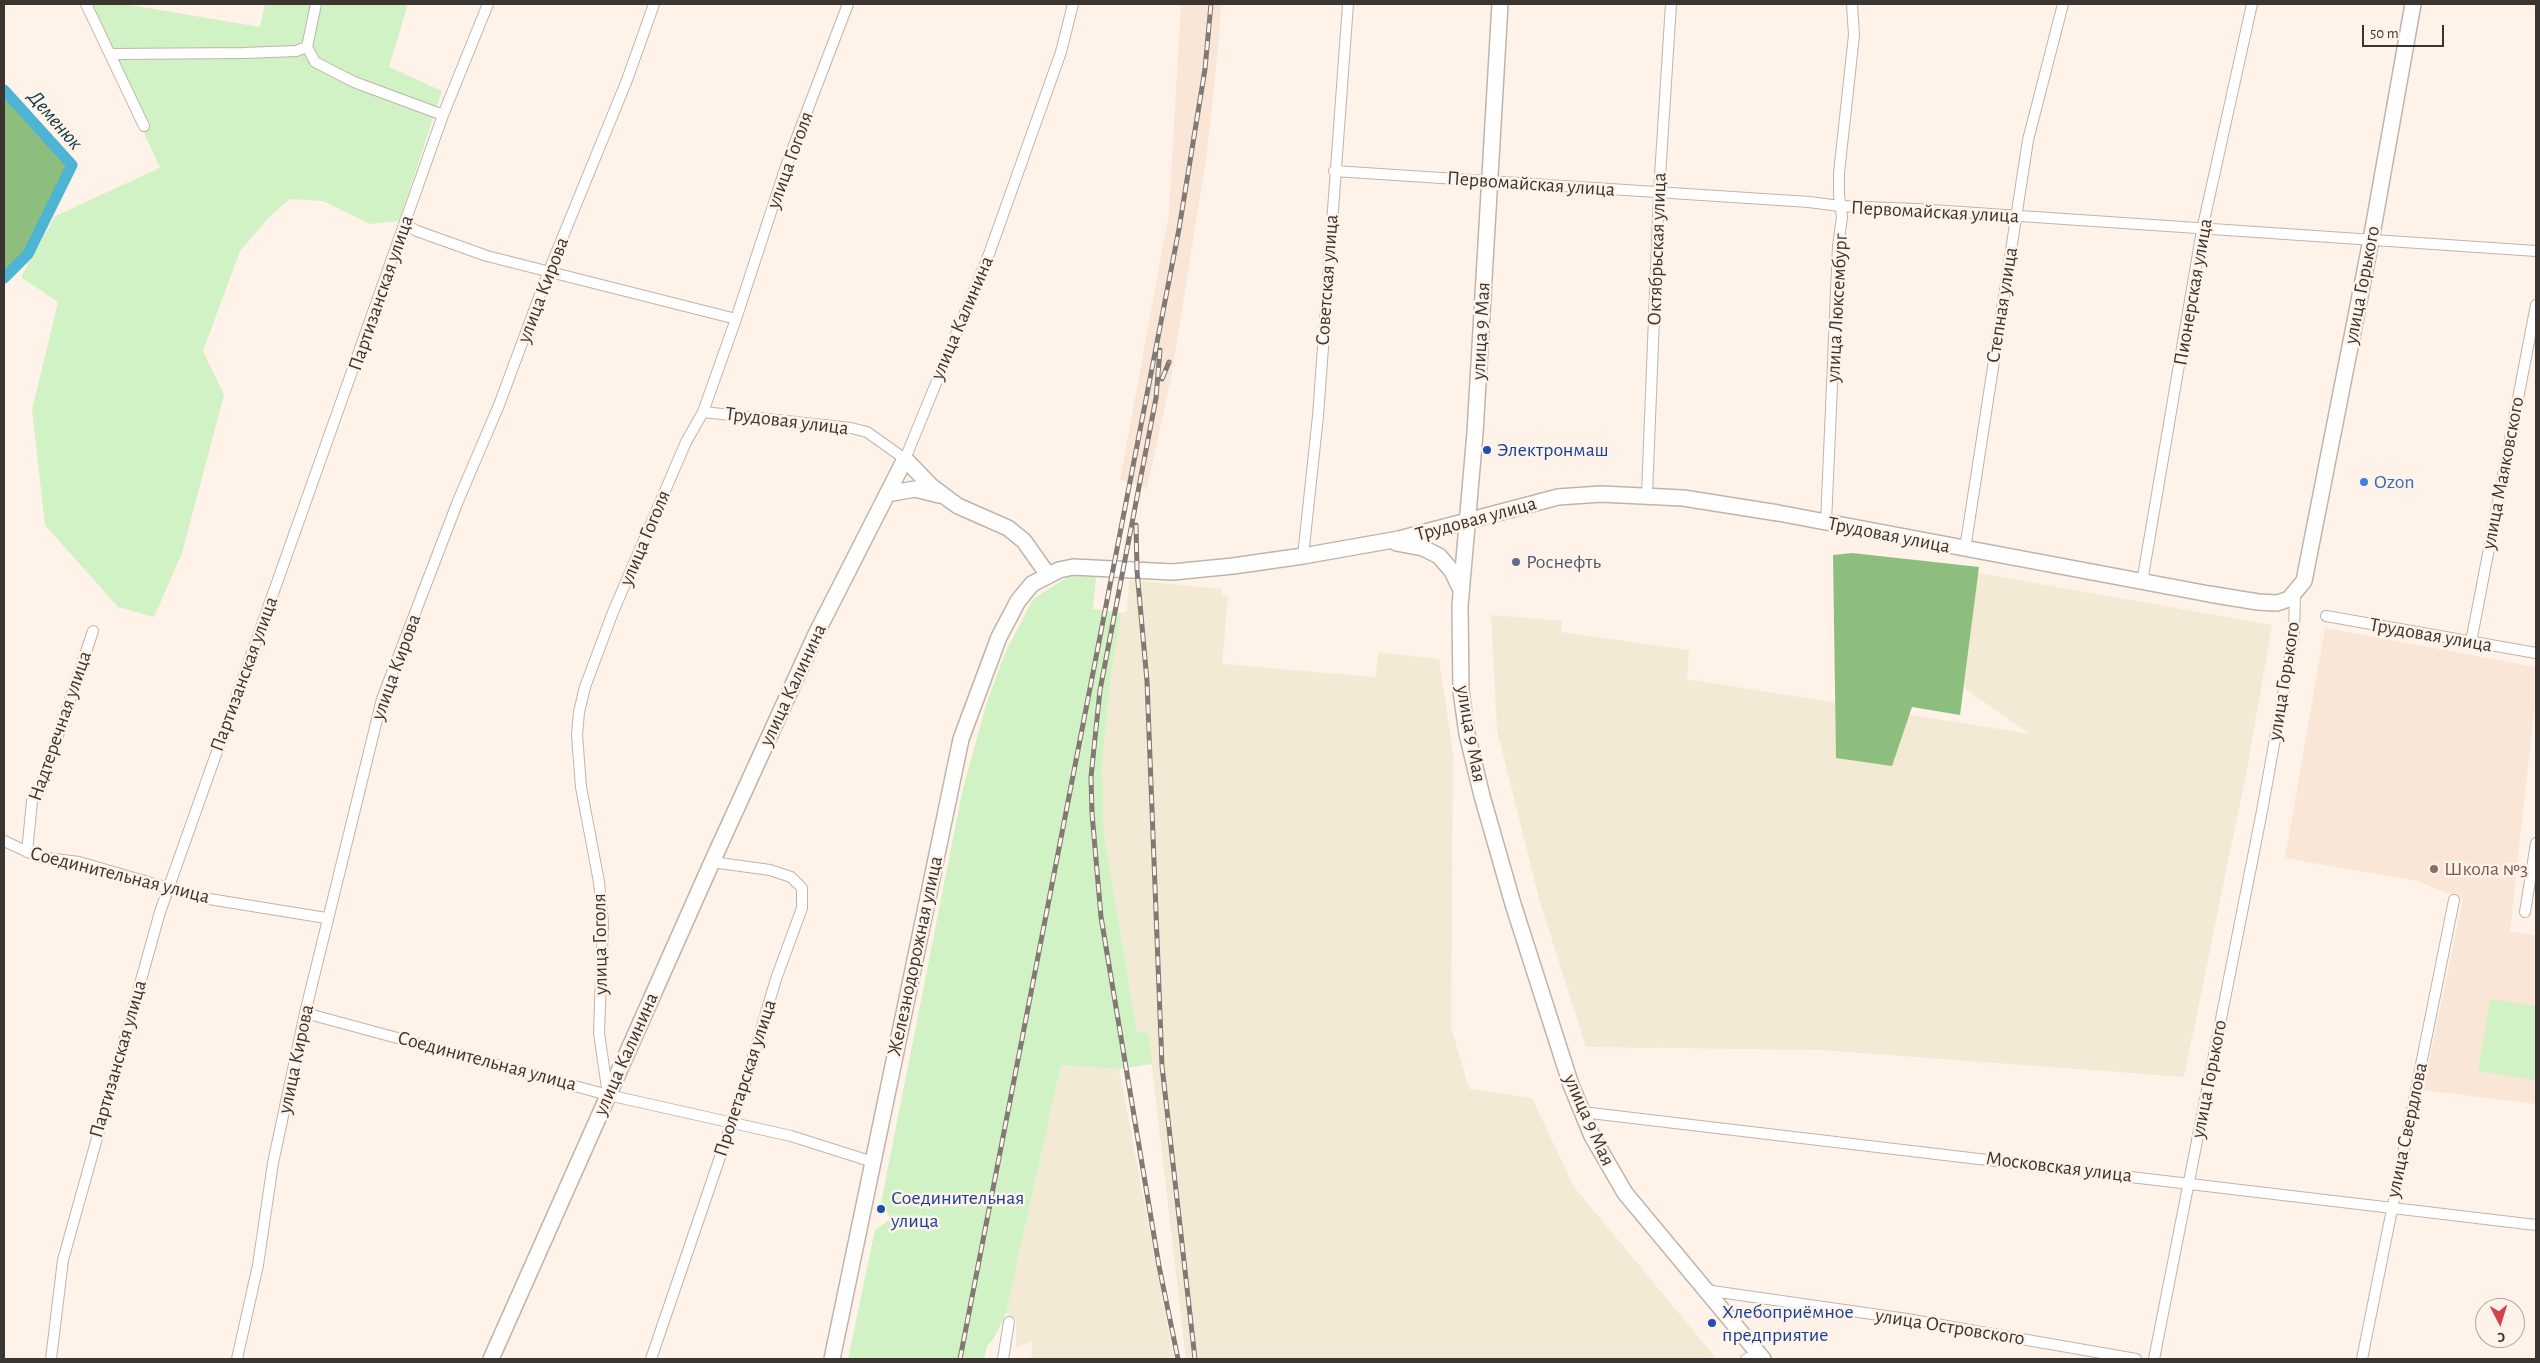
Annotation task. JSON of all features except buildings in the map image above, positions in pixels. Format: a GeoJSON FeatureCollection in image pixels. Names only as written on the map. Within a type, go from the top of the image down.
{"type":"FeatureCollection","features":[{"type":"Feature","properties":{"kind":"street"},"geometry":{"type":"LineString","coordinates":[[86,4],[144,126]]}},
{"type":"Feature","properties":{"kind":"street"},"geometry":{"type":"LineString","coordinates":[[316,4],[307,48],[315,62],[354,82],[443,114]]}},
{"type":"Feature","properties":{"kind":"street","name":"Партизанская улица"},"geometry":{"type":"LineString","coordinates":[[51,1359],[63,1260],[115,1067],[168,888],[443,114],[488,4]]}},
{"type":"Feature","properties":{"kind":"street","name":"улица Кирова"},"geometry":{"type":"LineString","coordinates":[[237,1359],[258,1265],[273,1163],[305,1012],[326,918],[382,698],[458,501],[500,404],[548,274],[627,80],[654,4]]}},
{"type":"Feature","properties":{"kind":"street","name":"улица Гоголя"},"geometry":{"type":"LineString","coordinates":[[608,1094],[599,1033],[603,923],[599,882],[581,787],[577,736],[579,712],[613,612],[686,442],[703,412],[736,319],[786,166],[848,4]]}},
{"type":"Feature","properties":{"kind":"street","name":"улица Калинина"},"geometry":{"type":"LineString","coordinates":[[491,1359],[712,862],[816,634],[905,459],[913,435],[989,254],[1061,52],[1072,4]]}},
{"type":"Feature","properties":{"kind":"street","name":"Советская улица"},"geometry":{"type":"LineString","coordinates":[[1303,556],[1318,416],[1334,170],[1348,4]]}},
{"type":"Feature","properties":{"kind":"street","name":"улица 9 Мая"},"geometry":{"type":"LineString","coordinates":[[1500,4],[1475,434],[1461,590],[1461,691],[1467,734],[1482,796],[1513,904],[1571,1084],[1601,1154],[1625,1193],[1705,1290],[1756,1357]]}},
{"type":"Feature","properties":{"kind":"street","name":"Октябрьская улица"},"geometry":{"type":"LineString","coordinates":[[1648,494],[1659,192],[1671,4]]}},
{"type":"Feature","properties":{"kind":"street","name":"улица Люксембург"},"geometry":{"type":"LineString","coordinates":[[1826,523],[1838,255],[1842,217],[1839,173],[1854,35],[1852,4]]}},
{"type":"Feature","properties":{"kind":"street","name":"Степная улица"},"geometry":{"type":"LineString","coordinates":[[1965,549],[2032,122],[2063,4]]}},
{"type":"Feature","properties":{"kind":"street","name":"Пионерская улица"},"geometry":{"type":"LineString","coordinates":[[2142,582],[2202,230],[2252,4]]}},
{"type":"Feature","properties":{"kind":"street","name":"улица Горького"},"geometry":{"type":"LineString","coordinates":[[2154,1359],[2262,811],[2294,633],[2295,594],[2304,581],[2371,240],[2413,4]]}},
{"type":"Feature","properties":{"kind":"street"},"geometry":{"type":"LineString","coordinates":[[110,54],[252,53],[296,51],[307,48]]}},
{"type":"Feature","properties":{"kind":"street","name":"Первомайская улица"},"geometry":{"type":"LineString","coordinates":[[1334,170],[1490,182],[1810,202],[1840,206],[2536,251]]}},
{"type":"Feature","properties":{"kind":"street"},"geometry":{"type":"LineString","coordinates":[[404,224],[417,231],[487,256],[548,274],[736,319]]}},
{"type":"Feature","properties":{"kind":"street","name":"улица Маяковского"},"geometry":{"type":"LineString","coordinates":[[2471,642],[2536,305]]}},
{"type":"Feature","properties":{"kind":"street","name":"Трудовая улица"},"geometry":{"type":"LineString","coordinates":[[703,412],[852,428],[867,432],[905,459],[931,486],[946,498],[1008,528],[1024,541],[1048,575],[1073,567],[1152,572],[1202,570],[1303,556],[1384,542],[1558,497],[1601,494],[1648,494],[1725,505],[2258,602],[2277,603],[2289,600],[2295,594]]}},
{"type":"Feature","properties":{"kind":"street"},"geometry":{"type":"LineString","coordinates":[[887,494],[915,488],[946,498]]}},
{"type":"Feature","properties":{"kind":"street"},"geometry":{"type":"LineString","coordinates":[[1384,542],[1423,548],[1440,556],[1452,571],[1461,590]]}},
{"type":"Feature","properties":{"kind":"street","name":"Железнодорожная улица"},"geometry":{"type":"LineString","coordinates":[[832,1359],[961,739],[985,670],[1011,612],[1032,584],[1048,575]]}},
{"type":"Feature","properties":{"kind":"street","name":"Трудовая улица"},"geometry":{"type":"LineString","coordinates":[[2326,616],[2536,653]]}},
{"type":"Feature","properties":{"kind":"street","name":"Надтеречная улица"},"geometry":{"type":"LineString","coordinates":[[27,852],[32,801],[40,789],[93,631]]}},
{"type":"Feature","properties":{"kind":"street","name":"Соединительная улица"},"geometry":{"type":"LineString","coordinates":[[4,841],[27,852],[57,861],[80,862],[203,898],[326,918]]}},
{"type":"Feature","properties":{"kind":"street"},"geometry":{"type":"LineString","coordinates":[[2525,912],[2536,843]]}},
{"type":"Feature","properties":{"kind":"street","name":"Пролетарская улица"},"geometry":{"type":"LineString","coordinates":[[651,1359],[731,1123],[776,979],[802,908],[803,897],[798,882],[783,873],[712,862]]}},
{"type":"Feature","properties":{"kind":"street","name":"улица Свердлова"},"geometry":{"type":"LineString","coordinates":[[2362,1359],[2454,900]]}},
{"type":"Feature","properties":{"kind":"street","name":"Соединительная улица"},"geometry":{"type":"LineString","coordinates":[[305,1012],[608,1094],[791,1136],[873,1162]]}},
{"type":"Feature","properties":{"kind":"street","name":"Московская улица"},"geometry":{"type":"LineString","coordinates":[[1582,1112],[2188,1182],[2536,1225]]}},
{"type":"Feature","properties":{"kind":"street","name":"улица Островского"},"geometry":{"type":"LineString","coordinates":[[1705,1290],[1907,1319],[2136,1359]]}},
{"type":"Feature","properties":{"kind":"street"},"geometry":{"type":"LineString","coordinates":[[1003,1359],[1009,1322]]}},
{"type":"Feature","properties":{"kind":"shaded area"},"geometry":{"type":"Polygon","coordinates":[[[1181,4],[1221,4],[1219,37],[1207,153],[1171,378],[1147,488],[1120,480],[1169,213],[1181,4]]]}},
{"type":"Feature","properties":{"kind":"shaded area"},"geometry":{"type":"Polygon","coordinates":[[[1978,573],[2272,625],[2248,764],[2184,1077],[1821,1050],[1586,1047],[1539,899],[1497,730],[1491,615],[1562,621],[1561,632],[1689,650],[1687,679],[2030,734],[1964,688],[1978,573]]]}},
{"type":"Feature","properties":{"kind":"shaded area"},"geometry":{"type":"Polygon","coordinates":[[[1129,580],[1222,589],[1221,595],[1228,596],[1222,664],[1375,677],[1379,652],[1439,659],[1453,753],[1451,1027],[1469,1089],[1532,1098],[1574,1187],[1717,1359],[1186,1359],[1148,1033],[1137,1032],[1104,837],[1102,764],[1111,674],[1121,613],[1127,611],[1129,580]]]}},
{"type":"Feature","properties":{"kind":"shaded area","name":"Школа №3"},"geometry":{"type":"Polygon","coordinates":[[[2325,628],[2536,667],[2536,693],[2510,931],[2536,936],[2536,1104],[2423,1090],[2463,899],[2417,881],[2285,858],[2325,628]]]}},
{"type":"Feature","properties":{"kind":"shaded area"},"geometry":{"type":"Polygon","coordinates":[[[1061,1065],[1119,1069],[1174,1359],[1031,1359],[1033,1342],[1016,1347],[1016,1319],[1006,1313],[1061,1065]]]}},
{"type":"Feature","properties":{"kind":"green space"},"geometry":{"type":"Polygon","coordinates":[[[86,4],[124,4],[260,27],[265,4],[408,4],[389,67],[442,91],[399,221],[370,224],[323,201],[290,199],[269,217],[240,251],[203,351],[224,395],[182,553],[154,617],[118,607],[45,525],[32,410],[58,302],[21,277],[55,216],[160,168],[86,4]]]}},
{"type":"Feature","properties":{"kind":"green space"},"geometry":{"type":"Polygon","coordinates":[[[4,90],[72,165],[28,254],[4,278],[4,90]]]}},
{"type":"Feature","properties":{"kind":"green space"},"geometry":{"type":"Polygon","coordinates":[[[1852,553],[1979,567],[1960,715],[1912,707],[1892,766],[1836,758],[1833,555],[1852,553]]]}},
{"type":"Feature","properties":{"kind":"green space"},"geometry":{"type":"Polygon","coordinates":[[[1069,576],[1096,577],[1093,609],[1121,613],[1111,674],[1102,764],[1104,836],[1137,1032],[1148,1033],[1152,1064],[1119,1069],[1061,1065],[1006,1313],[994,1338],[987,1346],[984,1359],[848,1359],[875,1230],[891,1219],[881,1203],[963,788],[987,702],[1005,653],[1033,599],[1069,576]]]}},
{"type":"Feature","properties":{"kind":"green space"},"geometry":{"type":"Polygon","coordinates":[[[2490,999],[2536,1006],[2536,1080],[2478,1071],[2490,999]]]}},
{"type":"Feature","properties":{"kind":"waterway","name":"Деменюк"},"geometry":{"type":"LineString","coordinates":[[4,90],[72,165],[28,254],[4,278]]}},
{"type":"Feature","properties":{"kind":"railway"},"geometry":{"type":"LineString","coordinates":[[960,1359],[1179,229],[1205,69],[1211,4]]}},
{"type":"Feature","properties":{"kind":"railway"},"geometry":{"type":"LineString","coordinates":[[1160,350],[1156,398],[1100,690],[1091,777],[1092,813],[1101,917],[1159,1266],[1178,1359]]}},
{"type":"Feature","properties":{"kind":"railway"},"geometry":{"type":"LineString","coordinates":[[1162,379],[1169,362]]}},
{"type":"Feature","properties":{"kind":"railway"},"geometry":{"type":"LineString","coordinates":[[1136,525],[1137,571],[1147,681],[1162,1066],[1195,1359]]}},
{"type":"Feature","properties":{"kind":"place","name":"Электронмаш"},"geometry":{"type":"Point","coordinates":[1487,450]}},
{"type":"Feature","properties":{"kind":"place","name":"Ozon"},"geometry":{"type":"Point","coordinates":[2364,482]}},
{"type":"Feature","properties":{"kind":"place","name":"Роснефть"},"geometry":{"type":"Point","coordinates":[1516,562]}},
{"type":"Feature","properties":{"kind":"place","name":"Школа №3"},"geometry":{"type":"Point","coordinates":[2434,869]}},
{"type":"Feature","properties":{"kind":"place","name":"Соединительная улица"},"geometry":{"type":"Point","coordinates":[881,1209]}},
{"type":"Feature","properties":{"kind":"place","name":"Хлебоприёмное предприятие"},"geometry":{"type":"Point","coordinates":[1712,1323]}}]}
